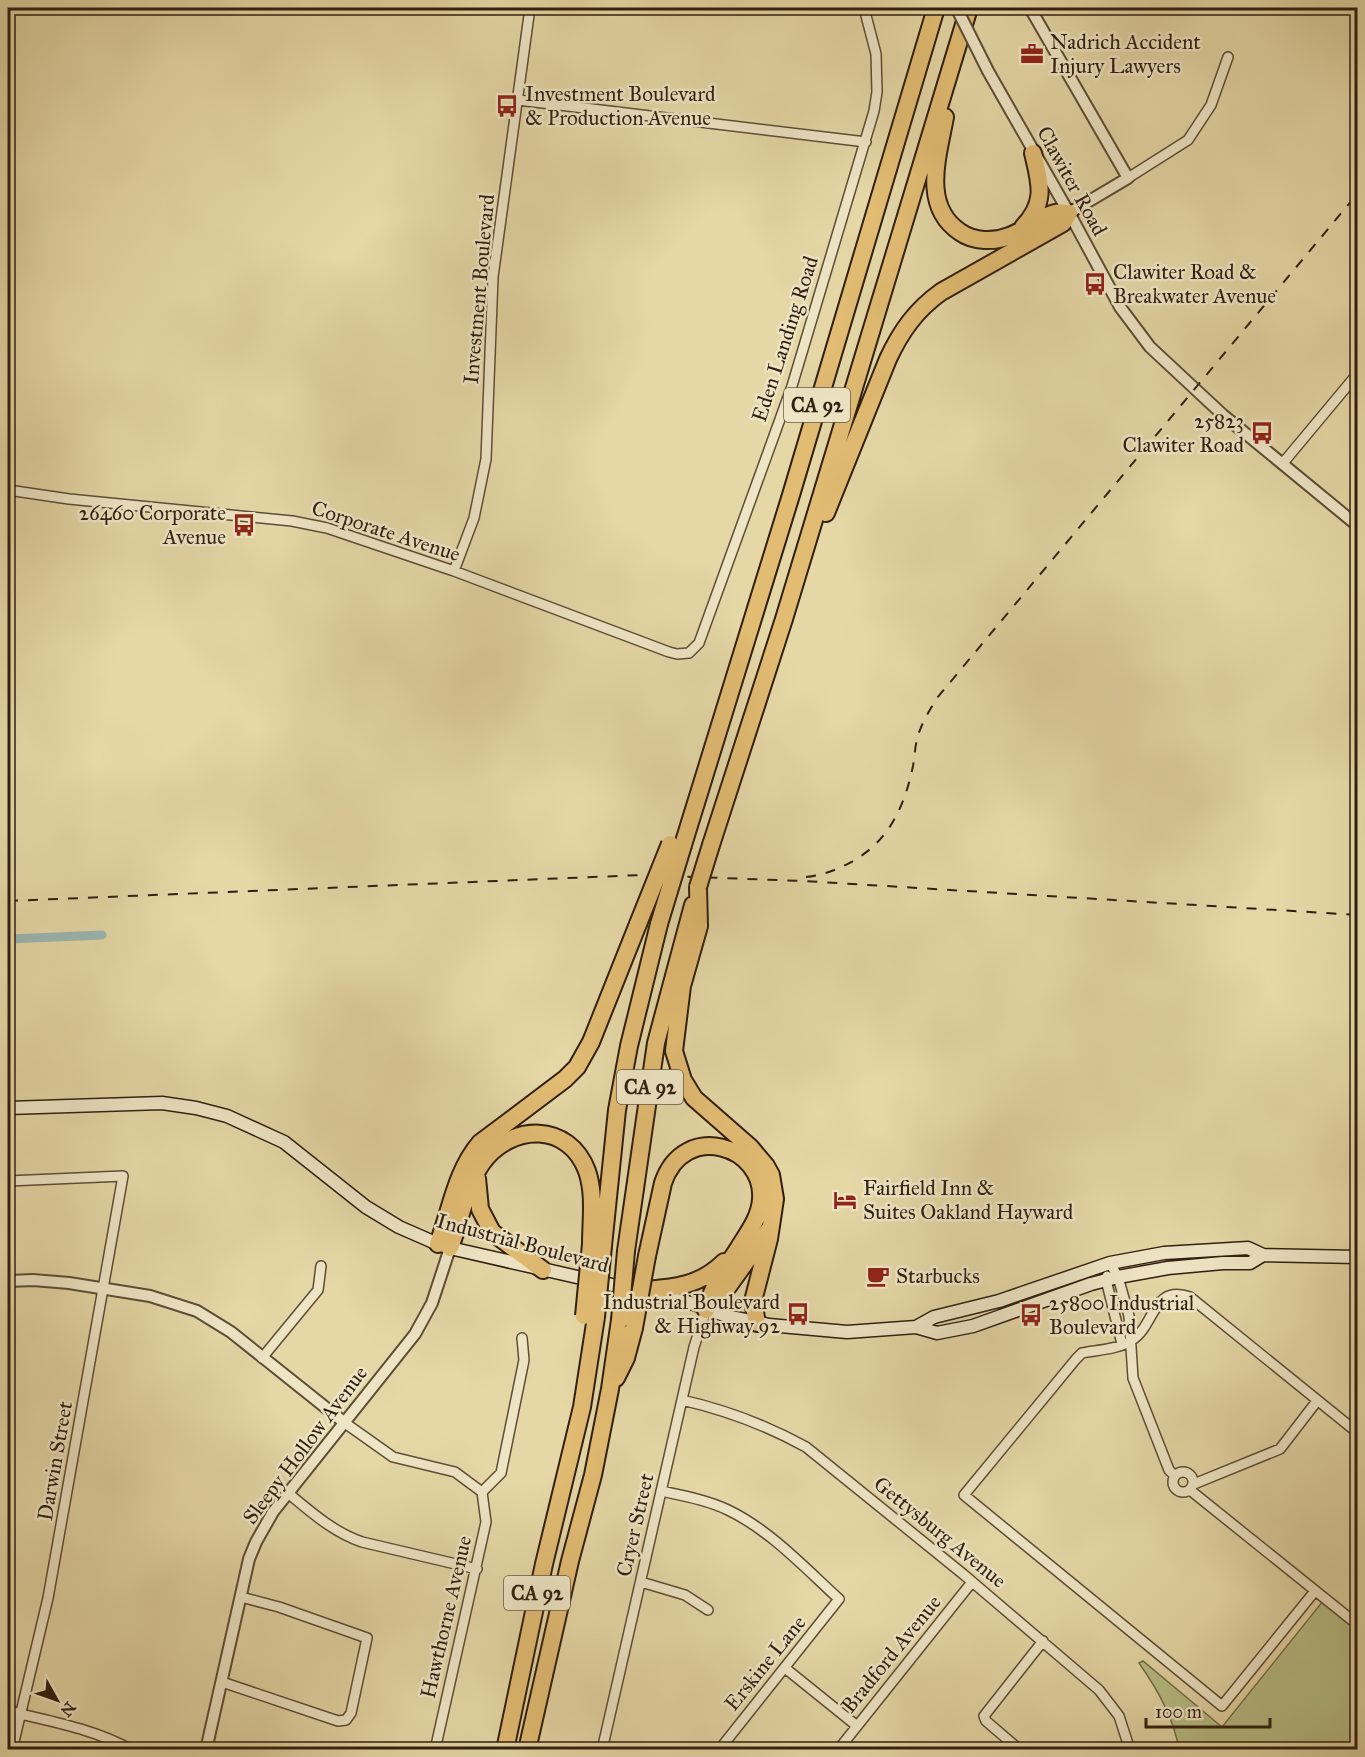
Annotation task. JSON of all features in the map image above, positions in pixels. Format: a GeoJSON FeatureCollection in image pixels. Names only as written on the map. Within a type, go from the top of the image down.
{"type":"FeatureCollection","features":[{"type":"Feature","properties":{"kind":"highway","name":"CA 92"},"geometry":{"type":"LineString","coordinates":[[505,1749],[544,1564],[582,1407],[597,1245],[616,1110],[677,845],[698,797],[791,495],[935,9]]}},
{"type":"Feature","properties":{"kind":"highway","name":"CA 92"},"geometry":{"type":"LineString","coordinates":[[527,1749],[570,1561],[593,1475],[610,1389],[626,1358],[626,1251],[656,1042],[693,925],[698,888],[784,619],[957,43],[961,9]]}},
{"type":"Feature","properties":{"kind":"highway"},"geometry":{"type":"LineString","coordinates":[[957,43],[934,188],[943,218],[965,236],[979,240],[998,239],[1018,232],[1054,213],[1069,213]]}},
{"type":"Feature","properties":{"kind":"highway"},"geometry":{"type":"LineString","coordinates":[[1018,232],[1033,213],[1041,195],[1033,153]]}},
{"type":"Feature","properties":{"kind":"highway"},"geometry":{"type":"LineString","coordinates":[[784,619],[798,593],[861,424],[897,339],[908,323],[924,305],[941,292],[1063,223],[1069,213]]}},
{"type":"Feature","properties":{"kind":"highway"},"geometry":{"type":"LineString","coordinates":[[444,1246],[460,1175],[470,1155],[480,1143],[565,1079],[584,1057],[638,924],[677,845]]}},
{"type":"Feature","properties":{"kind":"highway"},"geometry":{"type":"LineString","coordinates":[[693,925],[674,1040],[676,1059],[683,1080],[694,1098],[750,1147],[771,1174],[774,1193],[770,1239],[753,1301],[757,1323]]}},
{"type":"Feature","properties":{"kind":"highway"},"geometry":{"type":"LineString","coordinates":[[444,1246],[483,1161],[494,1149],[510,1139],[520,1135],[539,1133],[556,1137],[571,1145],[582,1158],[590,1181],[597,1245]]}},
{"type":"Feature","properties":{"kind":"highway"},"geometry":{"type":"LineString","coordinates":[[627,1324],[647,1256],[666,1173],[675,1160],[697,1146],[712,1146],[729,1150],[747,1162],[758,1179],[762,1198],[760,1211],[711,1293],[706,1310]]}},
{"type":"Feature","properties":{"kind":"highway"},"geometry":{"type":"LineString","coordinates":[[476,1174],[480,1209],[492,1232],[543,1270]]}},
{"type":"Feature","properties":{"kind":"highway"},"geometry":{"type":"LineString","coordinates":[[706,1310],[720,1297],[770,1228]]}},
{"type":"Feature","properties":{"kind":"highway"},"geometry":{"type":"LineString","coordinates":[[631,1291],[669,1287],[702,1280],[738,1249]]}},
{"type":"Feature","properties":{"kind":"main road","name":"Industrial Boulevard"},"geometry":{"type":"LineString","coordinates":[[8,1108],[162,1103],[196,1108],[226,1116],[284,1142],[366,1207],[399,1227],[444,1246],[692,1304],[706,1310],[757,1323],[847,1332],[916,1327],[937,1333],[973,1326],[1112,1279],[1168,1268],[1250,1263],[1263,1255]]}},
{"type":"Feature","properties":{"kind":"main road","name":"Industrial Boulevard"},"geometry":{"type":"LineString","coordinates":[[916,1327],[934,1317],[999,1301],[1110,1263],[1164,1253],[1248,1248],[1263,1255],[1358,1257]]}},
{"type":"Feature","properties":{"kind":"street","name":"Investment Boulevard"},"geometry":{"type":"LineString","coordinates":[[454,571],[474,518],[486,459],[493,277],[530,8]]}},
{"type":"Feature","properties":{"kind":"street","name":"Eden Landing Road"},"geometry":{"type":"LineString","coordinates":[[669,652],[683,654],[694,650],[705,628],[792,386],[866,142],[877,92],[876,54],[864,8]]}},
{"type":"Feature","properties":{"kind":"street"},"geometry":{"type":"LineString","coordinates":[[1030,8],[1128,178]]}},
{"type":"Feature","properties":{"kind":"street","name":"Clawiter Road"},"geometry":{"type":"LineString","coordinates":[[961,9],[988,71],[1033,153],[1069,213],[1120,307],[1150,347],[1223,415],[1358,526]]}},
{"type":"Feature","properties":{"kind":"street"},"geometry":{"type":"LineString","coordinates":[[1069,213],[1188,140],[1211,105],[1228,57]]}},
{"type":"Feature","properties":{"kind":"street"},"geometry":{"type":"LineString","coordinates":[[518,100],[866,142]]}},
{"type":"Feature","properties":{"kind":"street"},"geometry":{"type":"LineString","coordinates":[[1282,463],[1358,373]]}},
{"type":"Feature","properties":{"kind":"street","name":"Corporate Avenue"},"geometry":{"type":"LineString","coordinates":[[8,490],[60,498],[292,521],[327,528],[454,571],[669,652]]}},
{"type":"Feature","properties":{"kind":"street","name":"Darwin Street"},"geometry":{"type":"LineString","coordinates":[[8,1181],[123,1176],[105,1289],[48,1598],[12,1749]]}},
{"type":"Feature","properties":{"kind":"street","name":"Sleepy Hollow Avenue"},"geometry":{"type":"LineString","coordinates":[[206,1749],[256,1542],[264,1526],[288,1493],[425,1319],[444,1246]]}},
{"type":"Feature","properties":{"kind":"street"},"geometry":{"type":"LineString","coordinates":[[1110,1263],[1113,1309],[1126,1343],[1133,1378],[1169,1470],[1175,1476]]}},
{"type":"Feature","properties":{"kind":"street"},"geometry":{"type":"LineString","coordinates":[[262,1358],[318,1290],[321,1266]]}},
{"type":"Feature","properties":{"kind":"street"},"geometry":{"type":"LineString","coordinates":[[1112,1279],[1128,1311],[1126,1343]]}},
{"type":"Feature","properties":{"kind":"street"},"geometry":{"type":"LineString","coordinates":[[8,1281],[33,1280],[69,1283],[150,1296],[197,1311],[219,1323],[345,1423],[393,1457],[456,1472],[482,1491],[501,1473],[524,1360],[522,1338]]}},
{"type":"Feature","properties":{"kind":"street"},"geometry":{"type":"LineString","coordinates":[[1315,1591],[1222,1706],[964,1495],[1082,1353],[1126,1343],[1145,1328],[1150,1315],[1161,1301],[1170,1295],[1179,1293],[1190,1297],[1358,1433]]}},
{"type":"Feature","properties":{"kind":"street"},"geometry":{"type":"LineString","coordinates":[[1113,1309],[1128,1311],[1138,1318],[1150,1315]]}},
{"type":"Feature","properties":{"kind":"street","name":"Cryer Street"},"geometry":{"type":"LineString","coordinates":[[602,1749],[694,1347],[706,1310]]}},
{"type":"Feature","properties":{"kind":"street","name":"Gettysburg Avenue"},"geometry":{"type":"LineString","coordinates":[[682,1400],[742,1416],[806,1447],[1044,1641],[1099,1690],[1119,1716],[1130,1749]]}},
{"type":"Feature","properties":{"kind":"street"},"geometry":{"type":"LineString","coordinates":[[1192,1487],[1193,1479],[1188,1473],[1180,1472],[1172,1481],[1175,1489],[1182,1492],[1280,1449],[1317,1401]]}},
{"type":"Feature","properties":{"kind":"street"},"geometry":{"type":"LineString","coordinates":[[1192,1487],[1358,1625]]}},
{"type":"Feature","properties":{"kind":"street","name":"Hawthorne Avenue"},"geometry":{"type":"LineString","coordinates":[[435,1749],[486,1522],[482,1491]]}},
{"type":"Feature","properties":{"kind":"street","name":"Erskine Lane"},"geometry":{"type":"LineString","coordinates":[[661,1491],[707,1502],[750,1523],[765,1533],[839,1599],[719,1749]]}},
{"type":"Feature","properties":{"kind":"street"},"geometry":{"type":"LineString","coordinates":[[288,1493],[346,1537],[477,1569]]}},
{"type":"Feature","properties":{"kind":"street"},"geometry":{"type":"LineString","coordinates":[[640,1582],[685,1595],[708,1610]]}},
{"type":"Feature","properties":{"kind":"street","name":"Bradford Avenue"},"geometry":{"type":"LineString","coordinates":[[838,1749],[972,1582]]}},
{"type":"Feature","properties":{"kind":"street"},"geometry":{"type":"LineString","coordinates":[[222,1682],[342,1721],[351,1713],[367,1638],[279,1607],[241,1597]]}},
{"type":"Feature","properties":{"kind":"street"},"geometry":{"type":"LineString","coordinates":[[1020,1749],[986,1721],[984,1716],[1044,1641]]}},
{"type":"Feature","properties":{"kind":"street"},"geometry":{"type":"LineString","coordinates":[[785,1668],[857,1726]]}},
{"type":"Feature","properties":{"kind":"street"},"geometry":{"type":"LineString","coordinates":[[8,1711],[90,1731],[132,1749]]}},
{"type":"Feature","properties":{"kind":"green space"},"geometry":{"type":"Polygon","coordinates":[[[1323,1601],[1357,1628],[1357,1749],[1179,1749],[1164,1704],[1139,1663],[1143,1661],[1222,1727],[1323,1601]]]}},
{"type":"Feature","properties":{"kind":"waterway"},"geometry":{"type":"LineString","coordinates":[[8,939],[102,935]]}},
{"type":"Feature","properties":{"kind":"railway"},"geometry":{"type":"LineString","coordinates":[[806,877],[827,873],[846,865],[870,850],[888,830],[906,793],[918,734],[937,698],[1358,193]]}},
{"type":"Feature","properties":{"kind":"railway"},"geometry":{"type":"LineString","coordinates":[[8,901],[642,875],[804,881],[1358,915]]}},
{"type":"Feature","properties":{"kind":"place","name":"Nadrich Accident Injury Lawyers"},"geometry":{"type":"Point","coordinates":[1032,54]}},
{"type":"Feature","properties":{"kind":"place","name":"Investment Boulevard & Production Avenue"},"geometry":{"type":"Point","coordinates":[507,106]}},
{"type":"Feature","properties":{"kind":"place","name":"Clawiter Road & Breakwater Avenue"},"geometry":{"type":"Point","coordinates":[1095,284]}},
{"type":"Feature","properties":{"kind":"place","name":"25823 Clawiter Road"},"geometry":{"type":"Point","coordinates":[1262,433]}},
{"type":"Feature","properties":{"kind":"place","name":"26460 Corporate Avenue"},"geometry":{"type":"Point","coordinates":[244,525]}},
{"type":"Feature","properties":{"kind":"place","name":"Fairfield Inn & Suites Oakland Hayward"},"geometry":{"type":"Point","coordinates":[845,1200]}},
{"type":"Feature","properties":{"kind":"place","name":"Starbucks"},"geometry":{"type":"Point","coordinates":[878,1276]}},
{"type":"Feature","properties":{"kind":"place","name":"Industrial Boulevard & Highway 92"},"geometry":{"type":"Point","coordinates":[798,1314]}},
{"type":"Feature","properties":{"kind":"place","name":"25800 Industrial Boulevard"},"geometry":{"type":"Point","coordinates":[1031,1315]}}]}
